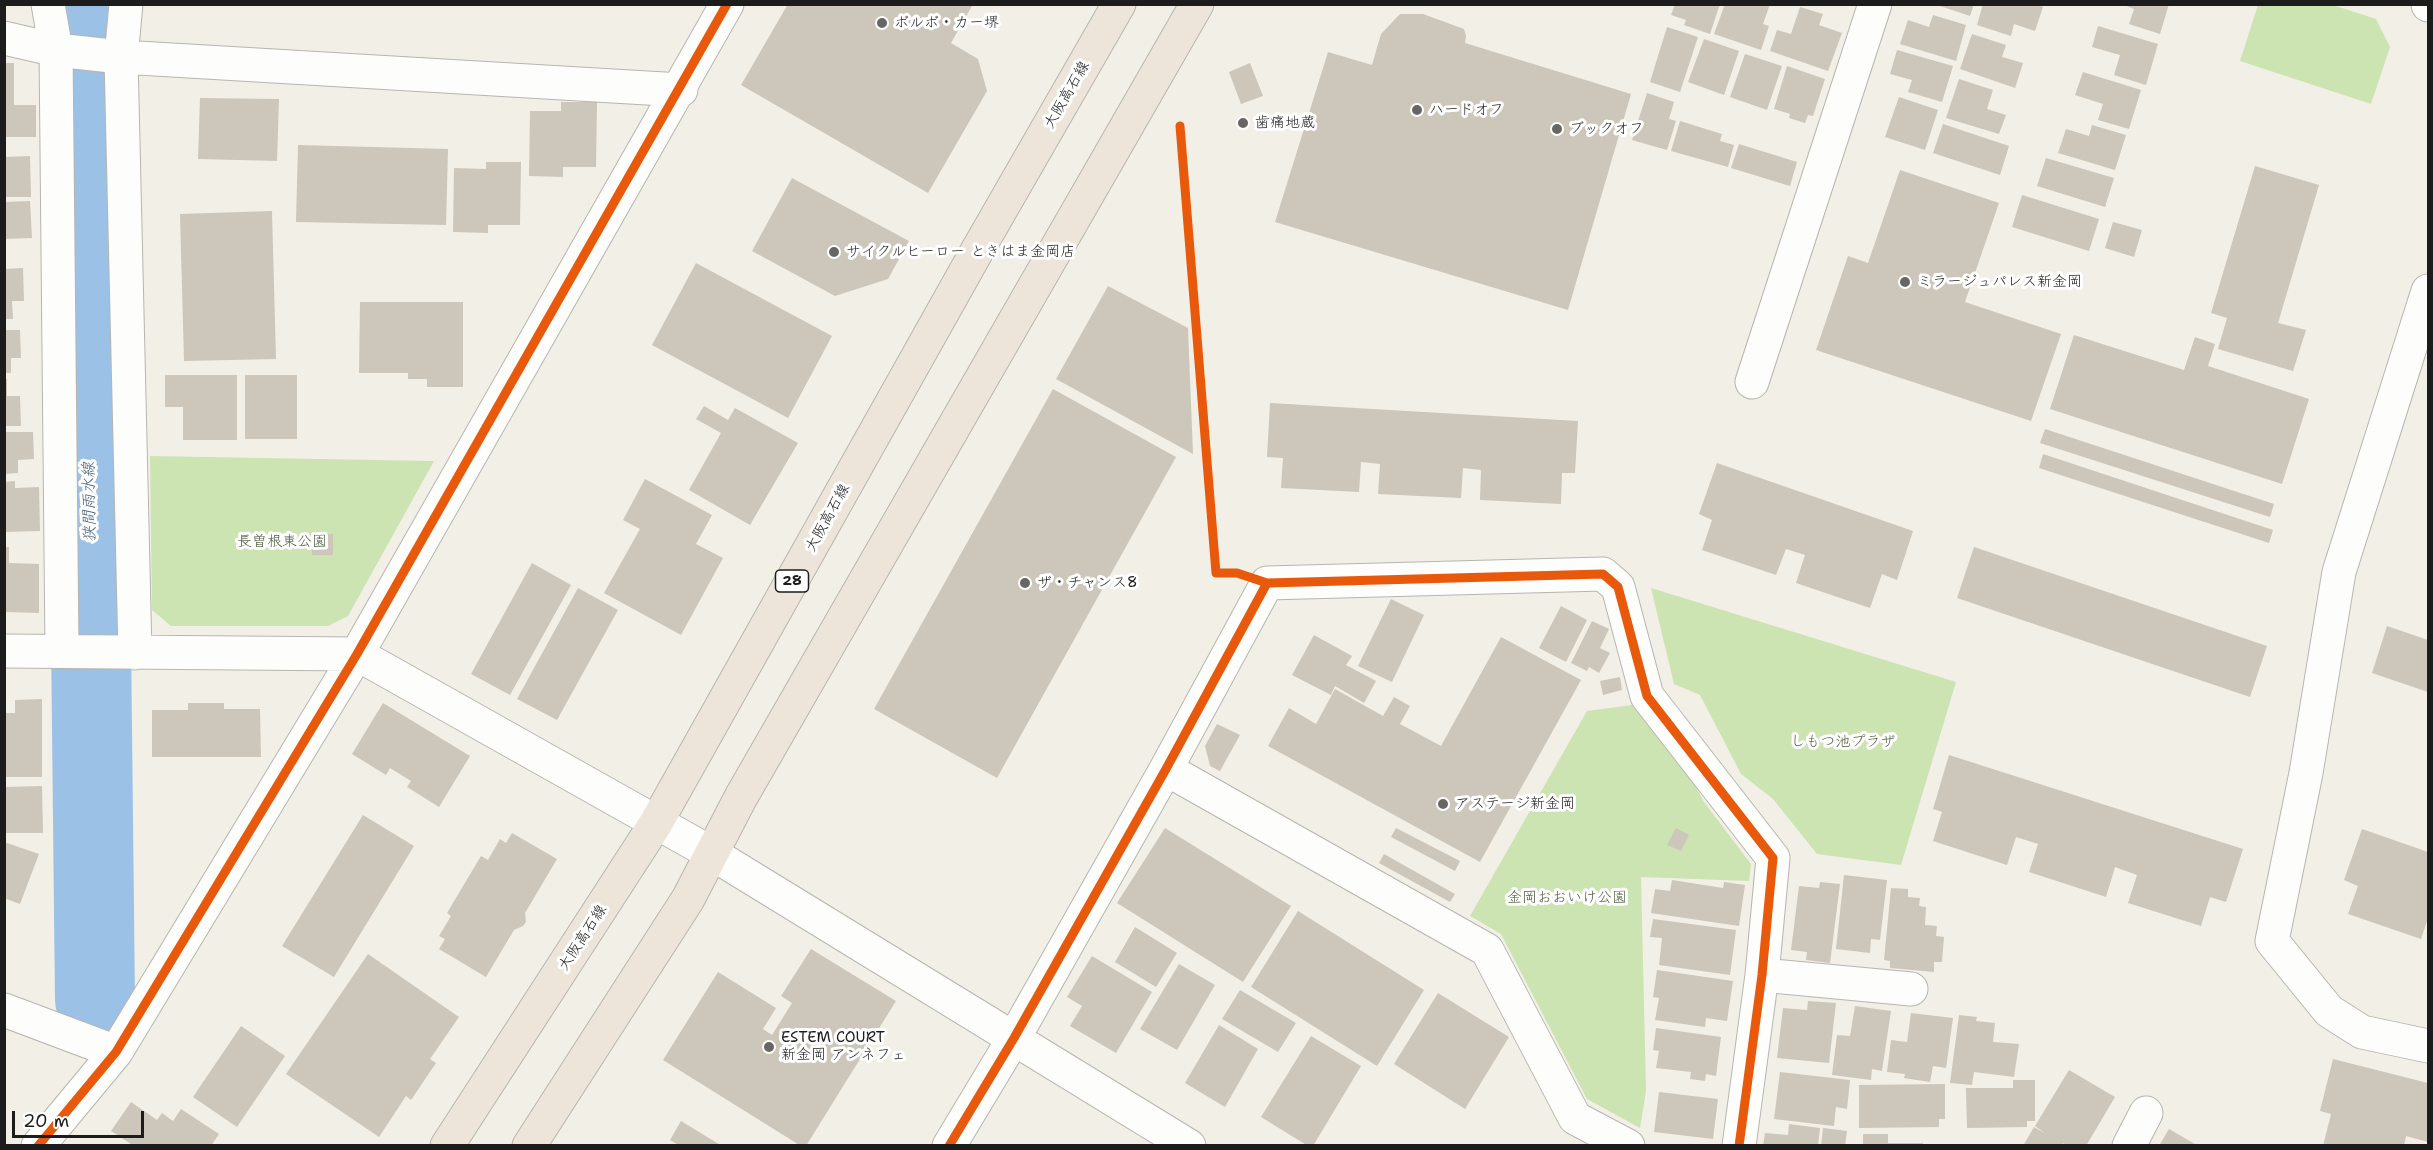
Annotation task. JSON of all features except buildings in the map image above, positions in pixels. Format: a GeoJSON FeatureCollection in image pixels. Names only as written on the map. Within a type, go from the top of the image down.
{"type":"FeatureCollection","features":[{"type":"Feature","properties":{"kind":"main road","name":"大阪高石線"},"geometry":{"type":"LineString","coordinates":[[447,1146],[657,823],[977,251],[1119,4]]}},
{"type":"Feature","properties":{"kind":"main road"},"geometry":{"type":"LineString","coordinates":[[529,1146],[688,900],[741,797],[1197,4]]}},
{"type":"Feature","properties":{"kind":"street"},"geometry":{"type":"LineString","coordinates":[[48,4],[63,50],[64,651]]}},
{"type":"Feature","properties":{"kind":"street"},"geometry":{"type":"LineString","coordinates":[[126,4],[112,56],[133,653]]}},
{"type":"Feature","properties":{"kind":"street"},"geometry":{"type":"LineString","coordinates":[[38,1146],[116,1052],[357,654],[681,90],[728,4]]}},
{"type":"Feature","properties":{"kind":"street"},"geometry":{"type":"LineString","coordinates":[[1752,382],[1875,4]]}},
{"type":"Feature","properties":{"kind":"street"},"geometry":{"type":"LineString","coordinates":[[4,38],[63,50],[112,56],[681,90]]}},
{"type":"Feature","properties":{"kind":"street"},"geometry":{"type":"LineString","coordinates":[[2428,291],[2340,572],[2306,773],[2272,941],[2329,1011],[2362,1032],[2428,1046]]}},
{"type":"Feature","properties":{"kind":"street"},"geometry":{"type":"LineString","coordinates":[[949,1146],[1014,1038],[1166,769],[1267,582],[1603,574],[1618,587],[1647,696],[1773,858],[1762,975],[1739,1146]]}},
{"type":"Feature","properties":{"kind":"street"},"geometry":{"type":"LineString","coordinates":[[4,651],[357,654],[711,853],[1189,1146]]}},
{"type":"Feature","properties":{"kind":"street"},"geometry":{"type":"LineString","coordinates":[[1166,769],[1487,950],[1575,1118],[1628,1146]]}},
{"type":"Feature","properties":{"kind":"street"},"geometry":{"type":"LineString","coordinates":[[1762,975],[1911,989]]}},
{"type":"Feature","properties":{"kind":"street"},"geometry":{"type":"LineString","coordinates":[[4,1010],[116,1052]]}},
{"type":"Feature","properties":{"kind":"street"},"geometry":{"type":"LineString","coordinates":[[2129,1146],[2146,1113]]}},
{"type":"Feature","properties":{"kind":"green space"},"geometry":{"type":"Polygon","coordinates":[[[2258,5],[2333,5],[2376,19],[2390,47],[2371,104],[2240,61],[2258,5]]]}},
{"type":"Feature","properties":{"kind":"green space","name":"長曽根東公園"},"geometry":{"type":"Polygon","coordinates":[[[150,456],[434,461],[348,616],[328,626],[171,626],[152,610],[150,456]]]}},
{"type":"Feature","properties":{"kind":"green space","name":"しもつ池プラザ"},"geometry":{"type":"Polygon","coordinates":[[[1651,588],[1956,682],[1901,865],[1817,854],[1773,799],[1741,774],[1700,695],[1674,684],[1651,588]]]}},
{"type":"Feature","properties":{"kind":"green space","name":"金岡おおいけ公園"},"geometry":{"type":"Polygon","coordinates":[[[1632,705],[1691,778],[1704,802],[1751,864],[1749,881],[1641,877],[1646,1091],[1640,1128],[1587,1099],[1501,934],[1470,916],[1587,711],[1632,705]]]}},
{"type":"Feature","properties":{"kind":"waterway","name":"狭間雨水線"},"geometry":{"type":"LineString","coordinates":[[84,4],[95,1000]]}},
{"type":"Feature","properties":{"kind":"cycle path"},"geometry":{"type":"LineString","coordinates":[[38,1146],[116,1052],[357,654],[727,4]]}},
{"type":"Feature","properties":{"kind":"cycle path"},"geometry":{"type":"LineString","coordinates":[[1180,126],[1216,573],[1237,573],[1267,583],[1603,574],[1618,587],[1647,696],[1773,858],[1762,975],[1739,1146]]}},
{"type":"Feature","properties":{"kind":"cycle path"},"geometry":{"type":"LineString","coordinates":[[949,1146],[1014,1038],[1166,769],[1267,583]]}},
{"type":"Feature","properties":{"kind":"place","name":"ボルボ・カー堺"},"geometry":{"type":"Point","coordinates":[882,23]}},
{"type":"Feature","properties":{"kind":"place","name":"ハードオフ"},"geometry":{"type":"Point","coordinates":[1417,110]}},
{"type":"Feature","properties":{"kind":"place","name":"歯痛地蔵"},"geometry":{"type":"Point","coordinates":[1243,123]}},
{"type":"Feature","properties":{"kind":"place","name":"ブックオフ"},"geometry":{"type":"Point","coordinates":[1557,129]}},
{"type":"Feature","properties":{"kind":"place","name":"サイクルヒーロー ときはま金岡店"},"geometry":{"type":"Point","coordinates":[834,252]}},
{"type":"Feature","properties":{"kind":"place","name":"ミラージュパレス新金岡"},"geometry":{"type":"Point","coordinates":[1905,282]}},
{"type":"Feature","properties":{"kind":"place","name":"ザ・チャンス8"},"geometry":{"type":"Point","coordinates":[1025,583]}},
{"type":"Feature","properties":{"kind":"place","name":"アステージ新金岡"},"geometry":{"type":"Point","coordinates":[1443,804]}},
{"type":"Feature","properties":{"kind":"place","name":"ESTEM COURT 新金岡 アンネフェ"},"geometry":{"type":"Point","coordinates":[769,1047]}}]}
